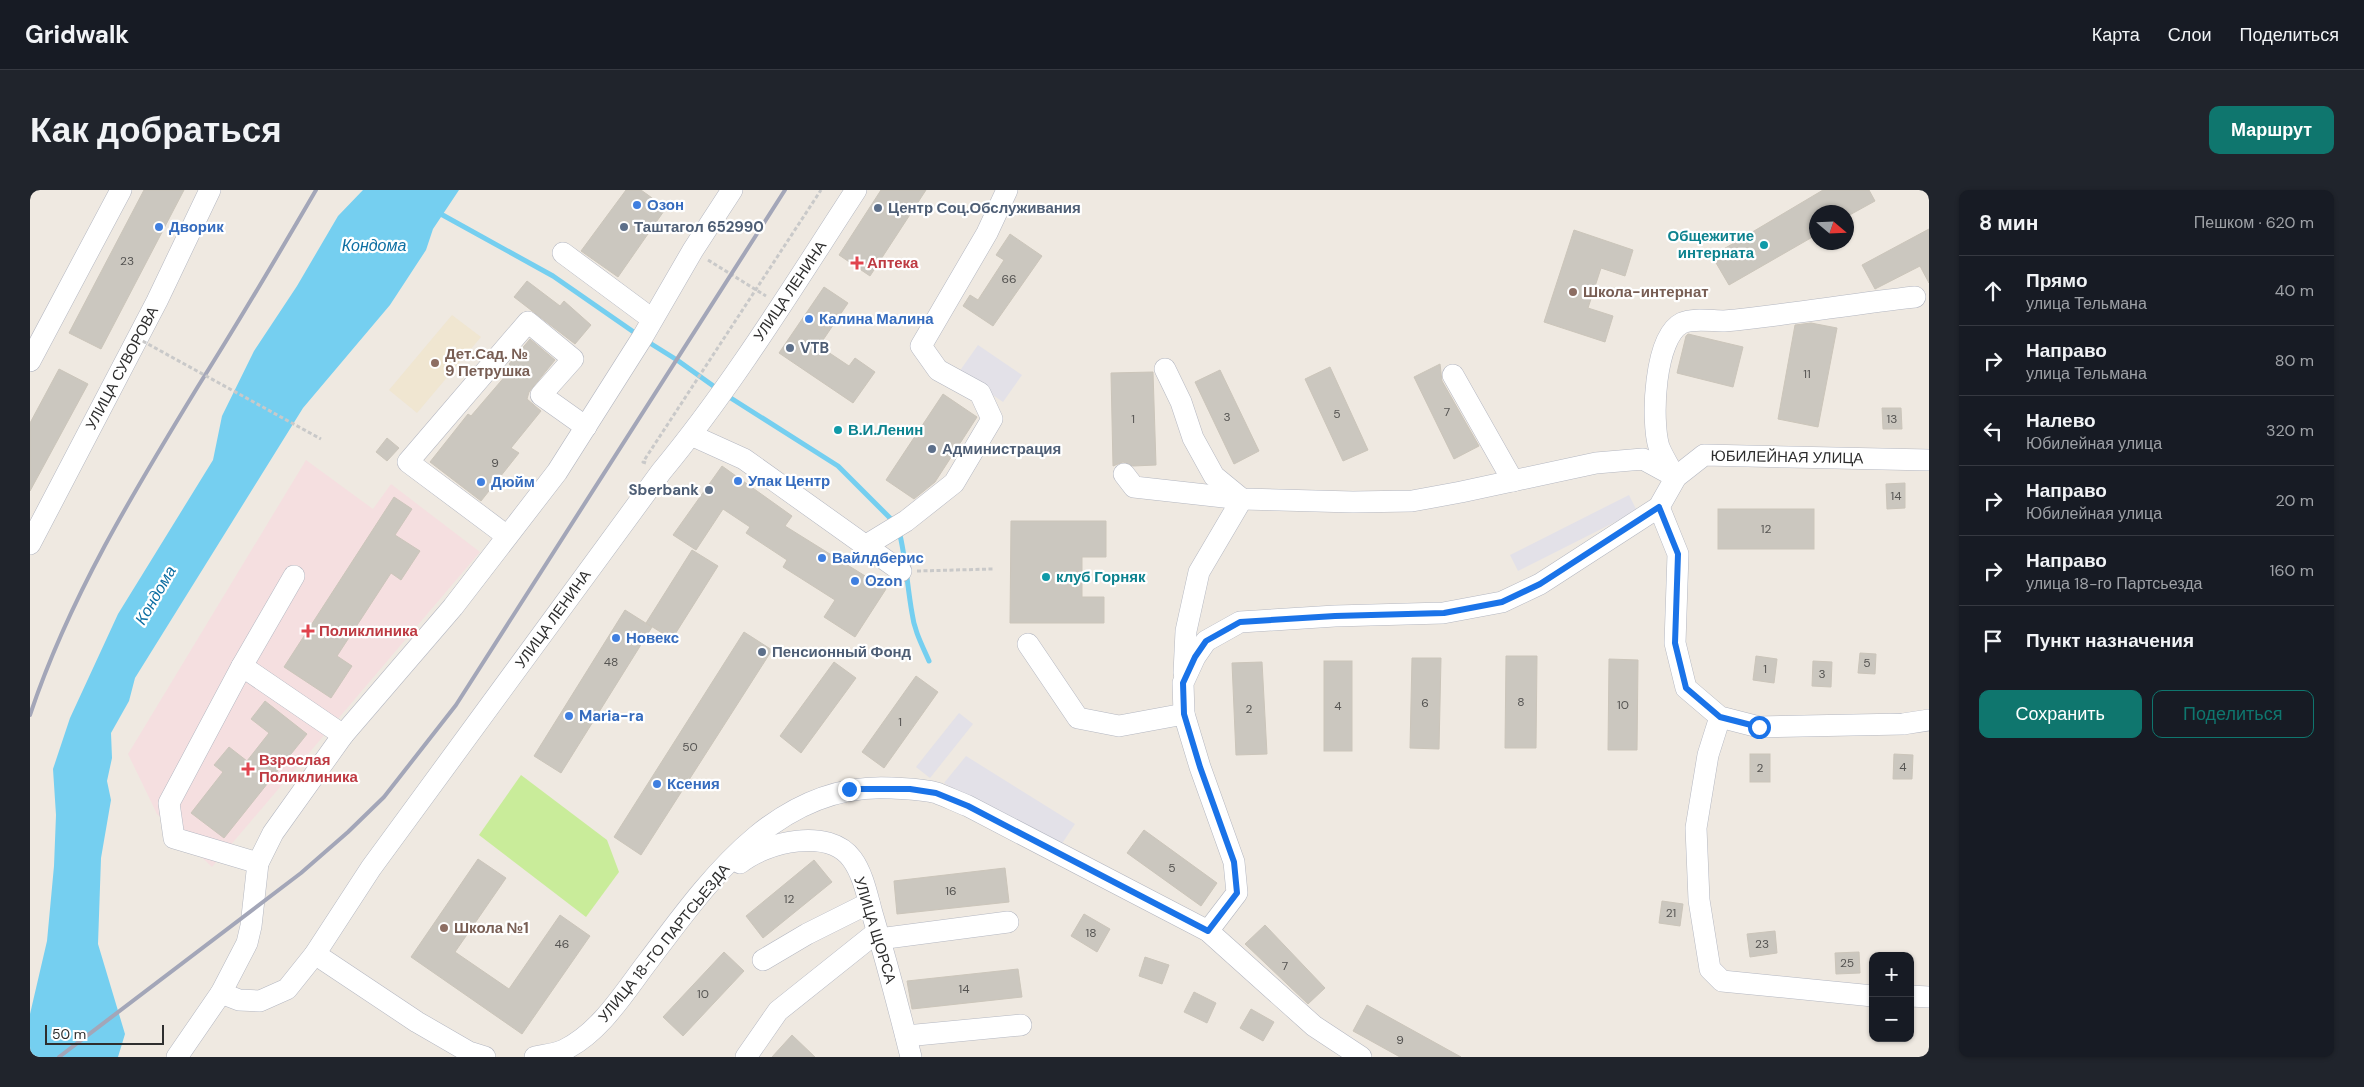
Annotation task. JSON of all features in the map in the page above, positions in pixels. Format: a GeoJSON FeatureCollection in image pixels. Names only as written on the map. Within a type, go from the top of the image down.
{"type":"FeatureCollection","features":[{"type":"Feature","properties":{"kind":"street"},"geometry":{"type":"LineString","coordinates":[[30,360],[121,190]]}},
{"type":"Feature","properties":{"kind":"street","name":"УЛИЦА СУВОРОВА"},"geometry":{"type":"LineString","coordinates":[[30,544],[137,338],[210,190]]}},
{"type":"Feature","properties":{"kind":"street"},"geometry":{"type":"LineString","coordinates":[[177,1057],[221,993],[246,943],[251,926],[258,863],[273,833],[343,735],[453,606],[557,472],[652,320],[693,250],[732,190]]}},
{"type":"Feature","properties":{"kind":"street","name":"УЛИЦА ЛЕНИНА"},"geometry":{"type":"LineString","coordinates":[[221,993],[239,1000],[260,1000],[287,990],[315,954],[371,868],[661,472],[691,435],[781,305],[856,190]]}},
{"type":"Feature","properties":{"kind":"street"},"geometry":{"type":"LineString","coordinates":[[865,546],[906,521],[954,483],[992,419],[980,393],[938,370],[921,346],[987,233],[1007,190]]}},
{"type":"Feature","properties":{"kind":"street"},"geometry":{"type":"LineString","coordinates":[[563,253],[652,320]]}},
{"type":"Feature","properties":{"kind":"street"},"geometry":{"type":"LineString","coordinates":[[1676,477],[1660,448],[1654,421],[1656,383],[1661,360],[1671,332],[1683,322],[1724,320],[1915,298]]}},
{"type":"Feature","properties":{"kind":"street"},"geometry":{"type":"LineString","coordinates":[[507,536],[408,462],[528,322],[573,359],[541,395],[586,427]]}},
{"type":"Feature","properties":{"kind":"street"},"geometry":{"type":"LineString","coordinates":[[1165,369],[1182,402],[1193,438],[1214,476],[1242,499]]}},
{"type":"Feature","properties":{"kind":"street"},"geometry":{"type":"LineString","coordinates":[[1452,375],[1512,481]]}},
{"type":"Feature","properties":{"kind":"street"},"geometry":{"type":"LineString","coordinates":[[691,435],[744,459],[900,571]]}},
{"type":"Feature","properties":{"kind":"street","name":"ЮБИЛЕЙНАЯ УЛИЦА"},"geometry":{"type":"LineString","coordinates":[[1208,931],[1237,893],[1234,862],[1200,767],[1184,714],[1183,683],[1195,657],[1206,641],[1240,622],[1335,616],[1444,613],[1502,602],[1540,584],[1659,507],[1676,477],[1704,455],[1929,460]]}},
{"type":"Feature","properties":{"kind":"street"},"geometry":{"type":"LineString","coordinates":[[1124,474],[1134,487],[1242,499],[1412,501],[1596,463],[1643,459],[1676,477]]}},
{"type":"Feature","properties":{"kind":"street"},"geometry":{"type":"LineString","coordinates":[[1183,683],[1186,631],[1199,572],[1242,499]]}},
{"type":"Feature","properties":{"kind":"street"},"geometry":{"type":"LineString","coordinates":[[1659,507],[1678,554],[1675,643],[1686,688],[1720,717],[1759,727],[1903,724],[1929,720]]}},
{"type":"Feature","properties":{"kind":"street"},"geometry":{"type":"LineString","coordinates":[[258,863],[174,838],[169,803],[242,666],[294,576]]}},
{"type":"Feature","properties":{"kind":"street"},"geometry":{"type":"LineString","coordinates":[[1028,644],[1078,718],[1119,726],[1184,714]]}},
{"type":"Feature","properties":{"kind":"street"},"geometry":{"type":"LineString","coordinates":[[242,666],[343,735]]}},
{"type":"Feature","properties":{"kind":"street"},"geometry":{"type":"LineString","coordinates":[[1720,717],[1708,755],[1696,828],[1699,900],[1710,969],[1722,981],[1869,996]]}},
{"type":"Feature","properties":{"kind":"street","name":"УЛИЦА 18-ГО ПАРТСЬЕЗДА"},"geometry":{"type":"LineString","coordinates":[[535,1057],[564,1050],[594,1030],[697,897],[729,861],[782,816],[849,789],[910,789],[936,793],[968,806],[1208,931],[1314,1026],[1361,1057]]}},
{"type":"Feature","properties":{"kind":"street","name":"УЛИЦА ЩОРСА"},"geometry":{"type":"LineString","coordinates":[[697,897],[751,854],[774,845],[806,840],[832,845],[852,858],[862,879],[911,1057]]}},
{"type":"Feature","properties":{"kind":"street"},"geometry":{"type":"LineString","coordinates":[[763,960],[807,934],[869,903]]}},
{"type":"Feature","properties":{"kind":"street"},"geometry":{"type":"LineString","coordinates":[[746,1057],[778,1011],[878,935],[1008,922]]}},
{"type":"Feature","properties":{"kind":"street"},"geometry":{"type":"LineString","coordinates":[[315,954],[417,1022],[469,1052],[485,1057]]}},
{"type":"Feature","properties":{"kind":"street"},"geometry":{"type":"LineString","coordinates":[[1914,996],[1929,997]]}},
{"type":"Feature","properties":{"kind":"street"},"geometry":{"type":"LineString","coordinates":[[906,1036],[1021,1025]]}},
{"type":"Feature","properties":{"kind":"path"},"geometry":{"type":"LineString","coordinates":[[661,472],[643,462],[821,190]]}},
{"type":"Feature","properties":{"kind":"path"},"geometry":{"type":"LineString","coordinates":[[693,250],[781,305]]}},
{"type":"Feature","properties":{"kind":"path"},"geometry":{"type":"LineString","coordinates":[[137,338],[320,439]]}},
{"type":"Feature","properties":{"kind":"path"},"geometry":{"type":"LineString","coordinates":[[900,571],[994,569]]}},
{"type":"Feature","properties":{"kind":"shaded area","name":"Дет.Сад. № 9 Петрушка"},"geometry":{"type":"Polygon","coordinates":[[[452,315],[481,337],[417,413],[389,390],[452,315]]]}},
{"type":"Feature","properties":{"kind":"shaded area"},"geometry":{"type":"Polygon","coordinates":[[[978,345],[1022,375],[1003,402],[959,372],[978,345]]]}},
{"type":"Feature","properties":{"kind":"shaded area","name":"Поликлиника"},"geometry":{"type":"Polygon","coordinates":[[[306,460],[373,509],[391,484],[480,552],[212,867],[157,814],[128,754],[306,460]]]}},
{"type":"Feature","properties":{"kind":"shaded area"},"geometry":{"type":"Polygon","coordinates":[[[1629,495],[1637,511],[1518,571],[1510,555],[1629,495]]]}},
{"type":"Feature","properties":{"kind":"shaded area"},"geometry":{"type":"Polygon","coordinates":[[[959,713],[973,724],[930,778],[916,767],[959,713]]]}},
{"type":"Feature","properties":{"kind":"shaded area"},"geometry":{"type":"Polygon","coordinates":[[[966,756],[1075,824],[1059,848],[944,783],[966,756]]]}},
{"type":"Feature","properties":{"kind":"green space"},"geometry":{"type":"Polygon","coordinates":[[[521,775],[607,840],[619,872],[586,917],[479,835],[521,775]]]}},
{"type":"Feature","properties":{"kind":"water","name":"Кондома"},"geometry":{"type":"Polygon","coordinates":[[[363,190],[459,190],[433,229],[426,250],[390,305],[303,408],[135,678],[129,701],[111,733],[112,758],[107,781],[111,800],[101,858],[98,944],[125,1034],[118,1057],[30,1057],[30,1014],[47,941],[54,866],[56,815],[53,769],[70,718],[118,614],[213,460],[222,416],[254,351],[297,286],[338,216],[363,190]]]}},
{"type":"Feature","properties":{"kind":"building"},"geometry":{"type":"Polygon","coordinates":[[[144,190],[184,190],[101,349],[69,333],[144,190]]]}},
{"type":"Feature","properties":{"kind":"building"},"geometry":{"type":"Polygon","coordinates":[[[626,190],[641,190],[666,208],[618,277],[581,251],[626,190]]]}},
{"type":"Feature","properties":{"kind":"building"},"geometry":{"type":"Polygon","coordinates":[[[881,190],[926,190],[870,276],[839,255],[881,190]]]}},
{"type":"Feature","properties":{"kind":"building","name":"Общежитие интерната"},"geometry":{"type":"Polygon","coordinates":[[[1823,190],[1869,190],[1875,201],[1854,213],[1854,205],[1809,205],[1809,239],[1729,285],[1712,256],[1823,190]]]}},
{"type":"Feature","properties":{"kind":"building"},"geometry":{"type":"Polygon","coordinates":[[[1929,229],[1929,283],[1920,266],[1875,289],[1862,265],[1929,229]]]}},
{"type":"Feature","properties":{"kind":"building","name":"Школа-интернат"},"geometry":{"type":"Polygon","coordinates":[[[1574,230],[1633,250],[1625,276],[1601,268],[1588,308],[1613,316],[1605,342],[1544,322],[1574,230]]]}},
{"type":"Feature","properties":{"kind":"building"},"geometry":{"type":"Polygon","coordinates":[[[1010,234],[1042,256],[993,326],[963,306],[970,295],[978,300],[1004,260],[996,255],[1010,234]]]}},
{"type":"Feature","properties":{"kind":"building"},"geometry":{"type":"Polygon","coordinates":[[[527,281],[560,306],[564,301],[591,325],[575,344],[514,297],[527,281]]]}},
{"type":"Feature","properties":{"kind":"building"},"geometry":{"type":"Polygon","coordinates":[[[824,287],[848,303],[819,346],[849,366],[855,358],[875,372],[853,403],[779,353],[824,287]]]}},
{"type":"Feature","properties":{"kind":"building"},"geometry":{"type":"Polygon","coordinates":[[[1811,323],[1837,328],[1818,427],[1778,419],[1795,325],[1811,323]]]}},
{"type":"Feature","properties":{"kind":"building"},"geometry":{"type":"Polygon","coordinates":[[[1688,334],[1743,347],[1733,387],[1677,373],[1688,334]]]}},
{"type":"Feature","properties":{"kind":"building"},"geometry":{"type":"Polygon","coordinates":[[[530,339],[555,360],[529,392],[527,399],[541,411],[511,448],[519,453],[481,501],[430,462],[468,414],[471,416],[513,367],[509,364],[530,339]]]}},
{"type":"Feature","properties":{"kind":"building"},"geometry":{"type":"Polygon","coordinates":[[[1440,364],[1442,381],[1479,446],[1454,459],[1414,377],[1440,364]]]}},
{"type":"Feature","properties":{"kind":"building"},"geometry":{"type":"Polygon","coordinates":[[[1330,367],[1368,450],[1343,461],[1305,379],[1330,367]]]}},
{"type":"Feature","properties":{"kind":"building"},"geometry":{"type":"Polygon","coordinates":[[[59,369],[88,384],[30,491],[30,423],[59,369]]]}},
{"type":"Feature","properties":{"kind":"building"},"geometry":{"type":"Polygon","coordinates":[[[1220,370],[1259,451],[1234,464],[1195,382],[1220,370]]]}},
{"type":"Feature","properties":{"kind":"building"},"geometry":{"type":"Polygon","coordinates":[[[1153,372],[1156,465],[1133,466],[1123,462],[1113,466],[1111,373],[1153,372]]]}},
{"type":"Feature","properties":{"kind":"building","name":"Администрация"},"geometry":{"type":"Polygon","coordinates":[[[943,394],[977,417],[935,482],[914,499],[886,480],[943,394]]]}},
{"type":"Feature","properties":{"kind":"building"},"geometry":{"type":"Polygon","coordinates":[[[1882,408],[1901,408],[1902,429],[1883,429],[1882,408]]]}},
{"type":"Feature","properties":{"kind":"building"},"geometry":{"type":"Polygon","coordinates":[[[387,438],[399,448],[387,461],[376,452],[387,438]]]}},
{"type":"Feature","properties":{"kind":"building"},"geometry":{"type":"Polygon","coordinates":[[[722,466],[792,516],[785,526],[886,589],[855,637],[824,617],[835,600],[783,567],[787,560],[746,533],[750,527],[723,509],[696,550],[673,535],[722,466]]]}},
{"type":"Feature","properties":{"kind":"building"},"geometry":{"type":"Polygon","coordinates":[[[1905,483],[1905,508],[1887,509],[1886,484],[1905,483]]]}},
{"type":"Feature","properties":{"kind":"building"},"geometry":{"type":"Polygon","coordinates":[[[394,497],[412,509],[395,535],[420,551],[401,580],[391,573],[337,656],[352,666],[331,698],[284,667],[394,497]]]}},
{"type":"Feature","properties":{"kind":"building"},"geometry":{"type":"Polygon","coordinates":[[[1718,509],[1814,509],[1814,549],[1718,549],[1718,509]]]}},
{"type":"Feature","properties":{"kind":"building","name":"клуб Горняк"},"geometry":{"type":"Polygon","coordinates":[[[1011,521],[1106,521],[1106,557],[1082,557],[1082,597],[1104,597],[1104,623],[1010,623],[1011,521]]]}},
{"type":"Feature","properties":{"kind":"building"},"geometry":{"type":"Polygon","coordinates":[[[692,550],[718,566],[672,639],[646,623],[692,550]]]}},
{"type":"Feature","properties":{"kind":"building"},"geometry":{"type":"Polygon","coordinates":[[[625,610],[652,627],[561,773],[534,756],[625,610]]]}},
{"type":"Feature","properties":{"kind":"building"},"geometry":{"type":"Polygon","coordinates":[[[744,632],[772,650],[641,855],[614,837],[744,632]]]}},
{"type":"Feature","properties":{"kind":"building"},"geometry":{"type":"Polygon","coordinates":[[[1860,653],[1876,654],[1875,674],[1858,673],[1860,653]]]}},
{"type":"Feature","properties":{"kind":"building"},"geometry":{"type":"Polygon","coordinates":[[[1506,656],[1537,656],[1536,748],[1505,748],[1506,656]]]}},
{"type":"Feature","properties":{"kind":"building"},"geometry":{"type":"Polygon","coordinates":[[[1756,656],[1777,659],[1774,683],[1753,680],[1756,656]]]}},
{"type":"Feature","properties":{"kind":"building"},"geometry":{"type":"Polygon","coordinates":[[[1412,658],[1441,658],[1439,749],[1410,748],[1412,658]]]}},
{"type":"Feature","properties":{"kind":"building"},"geometry":{"type":"Polygon","coordinates":[[[1609,659],[1638,660],[1637,750],[1608,750],[1609,659]]]}},
{"type":"Feature","properties":{"kind":"building"},"geometry":{"type":"Polygon","coordinates":[[[1324,661],[1352,661],[1352,751],[1324,751],[1324,661]]]}},
{"type":"Feature","properties":{"kind":"building"},"geometry":{"type":"Polygon","coordinates":[[[1813,661],[1832,662],[1831,687],[1812,686],[1813,661]]]}},
{"type":"Feature","properties":{"kind":"building"},"geometry":{"type":"Polygon","coordinates":[[[834,662],[856,678],[801,753],[780,736],[834,662]]]}},
{"type":"Feature","properties":{"kind":"building"},"geometry":{"type":"Polygon","coordinates":[[[1262,662],[1267,754],[1236,755],[1232,663],[1262,662]]]}},
{"type":"Feature","properties":{"kind":"building"},"geometry":{"type":"Polygon","coordinates":[[[916,676],[938,692],[884,768],[862,752],[916,676]]]}},
{"type":"Feature","properties":{"kind":"building","name":"Взрослая Поликлиника"},"geometry":{"type":"Polygon","coordinates":[[[265,701],[307,734],[224,838],[191,813],[223,772],[214,765],[229,747],[247,761],[269,733],[251,719],[265,701]]]}},
{"type":"Feature","properties":{"kind":"building"},"geometry":{"type":"Polygon","coordinates":[[[1750,754],[1770,754],[1770,782],[1750,782],[1750,754]]]}},
{"type":"Feature","properties":{"kind":"building"},"geometry":{"type":"Polygon","coordinates":[[[1894,754],[1913,755],[1912,779],[1893,779],[1894,754]]]}},
{"type":"Feature","properties":{"kind":"building"},"geometry":{"type":"Polygon","coordinates":[[[1144,830],[1217,883],[1201,906],[1127,853],[1144,830]]]}},
{"type":"Feature","properties":{"kind":"building"},"geometry":{"type":"Polygon","coordinates":[[[478,859],[506,878],[455,952],[509,989],[560,915],[590,936],[522,1034],[411,957],[478,859]]]}},
{"type":"Feature","properties":{"kind":"building"},"geometry":{"type":"Polygon","coordinates":[[[814,860],[832,882],[763,938],[746,916],[814,860]]]}},
{"type":"Feature","properties":{"kind":"building"},"geometry":{"type":"Polygon","coordinates":[[[1005,868],[1009,902],[897,914],[894,881],[1005,868]]]}},
{"type":"Feature","properties":{"kind":"building"},"geometry":{"type":"Polygon","coordinates":[[[1662,901],[1683,904],[1680,926],[1659,923],[1662,901]]]}},
{"type":"Feature","properties":{"kind":"building"},"geometry":{"type":"Polygon","coordinates":[[[1084,914],[1110,929],[1097,952],[1071,936],[1084,914]]]}},
{"type":"Feature","properties":{"kind":"building"},"geometry":{"type":"Polygon","coordinates":[[[1265,925],[1325,988],[1308,1004],[1245,944],[1265,925]]]}},
{"type":"Feature","properties":{"kind":"building"},"geometry":{"type":"Polygon","coordinates":[[[1775,931],[1777,953],[1750,957],[1747,934],[1775,931]]]}},
{"type":"Feature","properties":{"kind":"building"},"geometry":{"type":"Polygon","coordinates":[[[724,952],[744,971],[683,1036],[663,1017],[724,952]]]}},
{"type":"Feature","properties":{"kind":"building"},"geometry":{"type":"Polygon","coordinates":[[[1859,952],[1860,973],[1836,974],[1835,953],[1859,952]]]}},
{"type":"Feature","properties":{"kind":"building"},"geometry":{"type":"Polygon","coordinates":[[[1145,957],[1169,965],[1162,984],[1139,976],[1145,957]]]}},
{"type":"Feature","properties":{"kind":"building"},"geometry":{"type":"Polygon","coordinates":[[[1018,969],[1022,997],[912,1009],[907,981],[1018,969]]]}},
{"type":"Feature","properties":{"kind":"building"},"geometry":{"type":"Polygon","coordinates":[[[1194,992],[1216,1003],[1207,1023],[1184,1012],[1194,992]]]}},
{"type":"Feature","properties":{"kind":"building"},"geometry":{"type":"Polygon","coordinates":[[[1367,1005],[1461,1057],[1400,1057],[1353,1031],[1367,1005]]]}},
{"type":"Feature","properties":{"kind":"building"},"geometry":{"type":"Polygon","coordinates":[[[1251,1009],[1274,1022],[1263,1041],[1240,1028],[1251,1009]]]}},
{"type":"Feature","properties":{"kind":"building"},"geometry":{"type":"Polygon","coordinates":[[[792,1035],[815,1057],[772,1057],[792,1035]]]}},
{"type":"Feature","properties":{"kind":"waterway"},"geometry":{"type":"LineString","coordinates":[[439,213],[553,276],[638,335]]}},
{"type":"Feature","properties":{"kind":"waterway"},"geometry":{"type":"LineString","coordinates":[[645,340],[719,390]]}},
{"type":"Feature","properties":{"kind":"waterway"},"geometry":{"type":"LineString","coordinates":[[726,395],[838,466],[894,522]]}},
{"type":"Feature","properties":{"kind":"waterway"},"geometry":{"type":"LineString","coordinates":[[899,531],[913,619],[929,661]]}},
{"type":"Feature","properties":{"kind":"railway"},"geometry":{"type":"LineString","coordinates":[[30,715],[64,629],[104,547],[149,467],[316,190]]}},
{"type":"Feature","properties":{"kind":"railway"},"geometry":{"type":"LineString","coordinates":[[59,1057],[301,873],[348,832],[384,797],[456,705],[785,190]]}},
{"type":"Feature","properties":{"kind":"place","name":"Озон"},"geometry":{"type":"Point","coordinates":[637,205]}},
{"type":"Feature","properties":{"kind":"place","name":"Центр Соц.Обслуживания"},"geometry":{"type":"Point","coordinates":[878,208]}},
{"type":"Feature","properties":{"kind":"place","name":"Дворик"},"geometry":{"type":"Point","coordinates":[159,227]}},
{"type":"Feature","properties":{"kind":"place","name":"Таштагол 652990"},"geometry":{"type":"Point","coordinates":[624,227]}},
{"type":"Feature","properties":{"kind":"place","name":"Общежитие интерната"},"geometry":{"type":"Point","coordinates":[1764,245]}},
{"type":"Feature","properties":{"kind":"place","name":"Аптека"},"geometry":{"type":"Point","coordinates":[857,263]}},
{"type":"Feature","properties":{"kind":"place","name":"Школа-интернат"},"geometry":{"type":"Point","coordinates":[1573,292]}},
{"type":"Feature","properties":{"kind":"place","name":"Калина Малина"},"geometry":{"type":"Point","coordinates":[809,319]}},
{"type":"Feature","properties":{"kind":"place","name":"VTB"},"geometry":{"type":"Point","coordinates":[790,348]}},
{"type":"Feature","properties":{"kind":"place","name":"Дет.Сад. № 9 Петрушка"},"geometry":{"type":"Point","coordinates":[435,363]}},
{"type":"Feature","properties":{"kind":"place","name":"В.И.Ленин"},"geometry":{"type":"Point","coordinates":[838,430]}},
{"type":"Feature","properties":{"kind":"place","name":"Администрация"},"geometry":{"type":"Point","coordinates":[932,449]}},
{"type":"Feature","properties":{"kind":"place","name":"Упак Центр"},"geometry":{"type":"Point","coordinates":[738,481]}},
{"type":"Feature","properties":{"kind":"place","name":"Дюйм"},"geometry":{"type":"Point","coordinates":[481,482]}},
{"type":"Feature","properties":{"kind":"place","name":"Sberbank"},"geometry":{"type":"Point","coordinates":[709,490]}},
{"type":"Feature","properties":{"kind":"place","name":"Вайлдберис"},"geometry":{"type":"Point","coordinates":[822,558]}},
{"type":"Feature","properties":{"kind":"place","name":"клуб Горняк"},"geometry":{"type":"Point","coordinates":[1046,577]}},
{"type":"Feature","properties":{"kind":"place","name":"Ozon"},"geometry":{"type":"Point","coordinates":[855,581]}},
{"type":"Feature","properties":{"kind":"place","name":"Поликлиника"},"geometry":{"type":"Point","coordinates":[308,631]}},
{"type":"Feature","properties":{"kind":"place","name":"Новекс"},"geometry":{"type":"Point","coordinates":[616,638]}},
{"type":"Feature","properties":{"kind":"place","name":"Пенсионный Фонд"},"geometry":{"type":"Point","coordinates":[762,652]}},
{"type":"Feature","properties":{"kind":"place","name":"Maria-ra"},"geometry":{"type":"Point","coordinates":[569,716]}},
{"type":"Feature","properties":{"kind":"place","name":"Взрослая Поликлиника"},"geometry":{"type":"Point","coordinates":[248,769]}},
{"type":"Feature","properties":{"kind":"place","name":"Ксения"},"geometry":{"type":"Point","coordinates":[657,784]}},
{"type":"Feature","properties":{"kind":"place","name":"Школа №1"},"geometry":{"type":"Point","coordinates":[444,928]}},
{"type":"Feature","properties":{"kind":"route"},"geometry":{"type":"LineString","coordinates":[[849,789],[910,789],[936,793],[968,806],[1124,885],[1208,931],[1237,893],[1234,862],[1200,767],[1184,714],[1183,683],[1195,657],[1206,641],[1240,622],[1335,616],[1444,613],[1502,602],[1540,584],[1659,507],[1678,554],[1675,643],[1686,688],[1720,717],[1759,727]]}}]}
